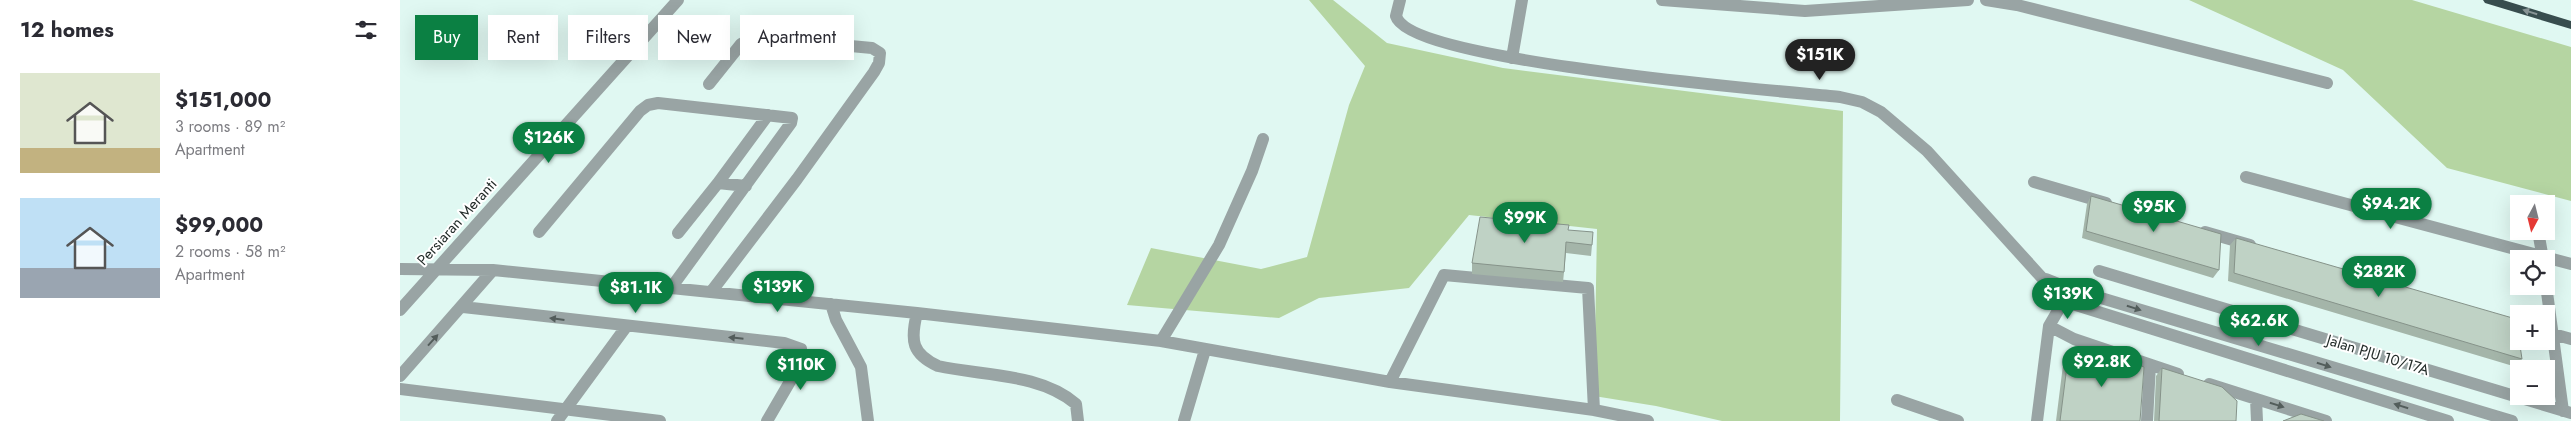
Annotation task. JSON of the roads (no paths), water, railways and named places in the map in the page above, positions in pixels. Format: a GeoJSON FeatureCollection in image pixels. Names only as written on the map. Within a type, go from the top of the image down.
{"type":"FeatureCollection","features":[{"type":"Feature","properties":{"kind":"highway"},"geometry":{"type":"LineString","coordinates":[[2489,0],[2571,25]]}},
{"type":"Feature","properties":{"kind":"street","name":"Persiaran Meranti"},"geometry":{"type":"LineString","coordinates":[[400,310],[678,0]]}},
{"type":"Feature","properties":{"kind":"street"},"geometry":{"type":"LineString","coordinates":[[1400,0],[1396,11],[1397,20],[1402,26],[1418,35],[1456,46],[1512,58],[1594,70],[1840,97],[1862,102],[1882,112],[1927,150],[2044,278],[2067,295],[2448,421]]}},
{"type":"Feature","properties":{"kind":"street"},"geometry":{"type":"LineString","coordinates":[[1512,58],[1522,0]]}},
{"type":"Feature","properties":{"kind":"street"},"geometry":{"type":"LineString","coordinates":[[1662,0],[1805,11],[1906,2],[1968,0]]}},
{"type":"Feature","properties":{"kind":"street"},"geometry":{"type":"LineString","coordinates":[[1986,0],[2017,5],[2327,83]]}},
{"type":"Feature","properties":{"kind":"street"},"geometry":{"type":"LineString","coordinates":[[710,84],[741,44],[754,37],[872,48],[880,53],[879,63],[874,72],[797,179],[711,292]]}},
{"type":"Feature","properties":{"kind":"street"},"geometry":{"type":"LineString","coordinates":[[539,232],[640,111],[648,105],[658,103],[792,118],[791,123],[671,288]]}},
{"type":"Feature","properties":{"kind":"street"},"geometry":{"type":"LineString","coordinates":[[678,233],[768,115]]}},
{"type":"Feature","properties":{"kind":"street"},"geometry":{"type":"LineString","coordinates":[[1161,341],[1219,245],[1252,171],[1263,138]]}},
{"type":"Feature","properties":{"kind":"street"},"geometry":{"type":"LineString","coordinates":[[2246,177],[2513,250]]}},
{"type":"Feature","properties":{"kind":"street"},"geometry":{"type":"LineString","coordinates":[[2034,182],[2120,207]]}},
{"type":"Feature","properties":{"kind":"street"},"geometry":{"type":"LineString","coordinates":[[718,183],[746,186]]}},
{"type":"Feature","properties":{"kind":"street"},"geometry":{"type":"LineString","coordinates":[[2196,229],[2262,248]]}},
{"type":"Feature","properties":{"kind":"street"},"geometry":{"type":"LineString","coordinates":[[2555,261],[2571,264]]}},
{"type":"Feature","properties":{"kind":"street"},"geometry":{"type":"LineString","coordinates":[[400,269],[493,270],[1122,336],[1161,341],[1390,382],[1594,410],[1648,421]]}},
{"type":"Feature","properties":{"kind":"street"},"geometry":{"type":"LineString","coordinates":[[400,376],[463,307],[493,270]]}},
{"type":"Feature","properties":{"kind":"street","name":"Jalan PJU 10/17A"},"geometry":{"type":"LineString","coordinates":[[2099,271],[2567,412]]}},
{"type":"Feature","properties":{"kind":"street"},"geometry":{"type":"LineString","coordinates":[[1390,382],[1444,275],[1588,288],[1594,410]]}},
{"type":"Feature","properties":{"kind":"street"},"geometry":{"type":"LineString","coordinates":[[2037,421],[2049,326],[2067,295]]}},
{"type":"Feature","properties":{"kind":"street"},"geometry":{"type":"LineString","coordinates":[[2067,295],[2512,421]]}},
{"type":"Feature","properties":{"kind":"street"},"geometry":{"type":"LineString","coordinates":[[831,304],[833,315],[854,351],[862,370],[868,421]]}},
{"type":"Feature","properties":{"kind":"street"},"geometry":{"type":"LineString","coordinates":[[463,307],[626,327],[784,343],[801,349],[798,366],[767,421]]}},
{"type":"Feature","properties":{"kind":"street"},"geometry":{"type":"LineString","coordinates":[[917,313],[913,330],[918,352],[924,360],[941,368],[1045,385],[1062,391],[1075,402],[1079,415],[1078,421]]}},
{"type":"Feature","properties":{"kind":"street"},"geometry":{"type":"LineString","coordinates":[[2049,326],[2074,339],[2326,421]]}},
{"type":"Feature","properties":{"kind":"street"},"geometry":{"type":"LineString","coordinates":[[561,416],[626,327]]}},
{"type":"Feature","properties":{"kind":"street"},"geometry":{"type":"LineString","coordinates":[[2555,334],[2571,339]]}},
{"type":"Feature","properties":{"kind":"street"},"geometry":{"type":"LineString","coordinates":[[1184,421],[1205,350]]}},
{"type":"Feature","properties":{"kind":"street"},"geometry":{"type":"LineString","coordinates":[[2554,350],[2567,412]]}},
{"type":"Feature","properties":{"kind":"street"},"geometry":{"type":"LineString","coordinates":[[2147,421],[2150,365]]}},
{"type":"Feature","properties":{"kind":"street"},"geometry":{"type":"LineString","coordinates":[[400,389],[561,416],[660,421]]}},
{"type":"Feature","properties":{"kind":"street"},"geometry":{"type":"LineString","coordinates":[[2256,399],[2257,421]]}},
{"type":"Feature","properties":{"kind":"street"},"geometry":{"type":"LineString","coordinates":[[1897,400],[1958,421]]}}]}
